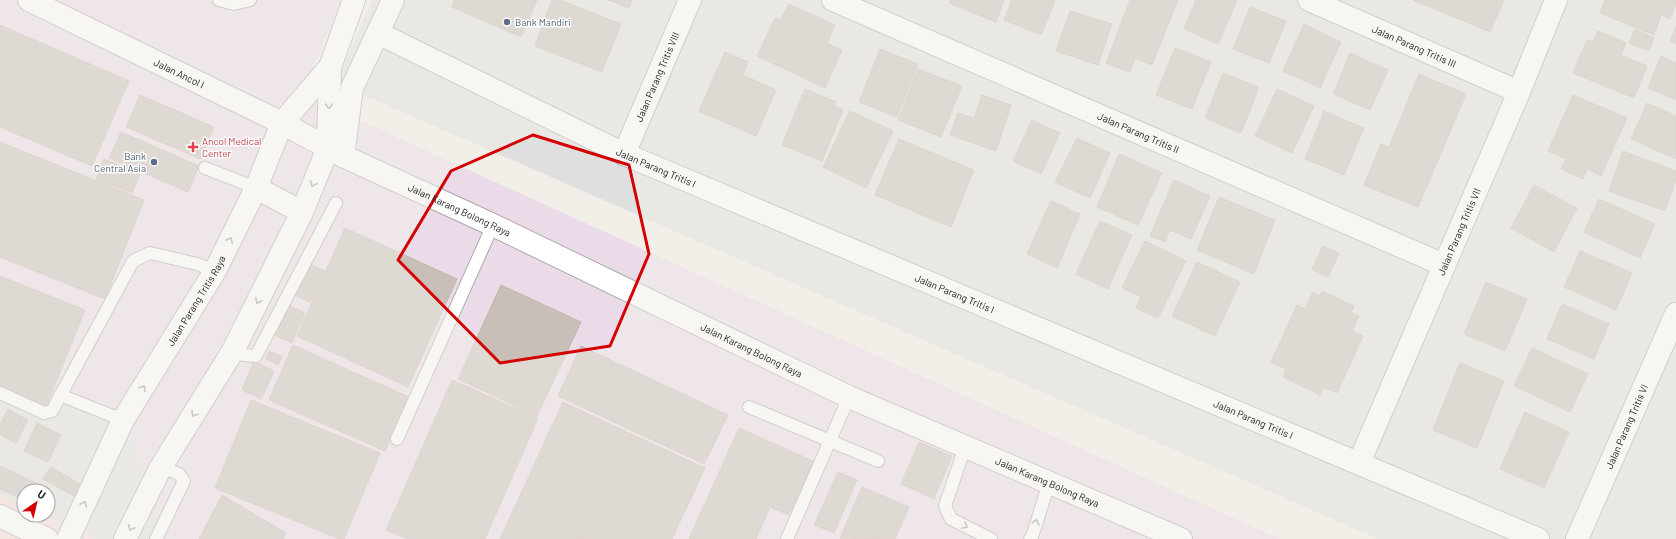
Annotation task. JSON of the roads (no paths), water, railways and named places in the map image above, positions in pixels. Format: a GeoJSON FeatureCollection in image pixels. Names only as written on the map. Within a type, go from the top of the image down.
{"type":"FeatureCollection","features":[{"type":"Feature","properties":{"kind":"street","name":"Jalan Ancol I"},"geometry":{"type":"LineString","coordinates":[[29,0],[282,123],[336,152]]}},
{"type":"Feature","properties":{"kind":"street","name":"Jalan Parang Tritis Raya"},"geometry":{"type":"LineString","coordinates":[[68,539],[123,420],[215,271],[256,188],[282,123],[330,67],[354,0]]}},
{"type":"Feature","properties":{"kind":"street"},"geometry":{"type":"LineString","coordinates":[[336,152],[352,88],[393,0]]}},
{"type":"Feature","properties":{"kind":"street","name":"Jalan Parang Tritis VIII"},"geometry":{"type":"LineString","coordinates":[[624,154],[690,0]]}},
{"type":"Feature","properties":{"kind":"street","name":"Jalan Parang Tritis II"},"geometry":{"type":"LineString","coordinates":[[834,0],[1444,265]]}},
{"type":"Feature","properties":{"kind":"street","name":"Jalan Parang Tritis III"},"geometry":{"type":"LineString","coordinates":[[1309,0],[1519,92]]}},
{"type":"Feature","properties":{"kind":"street","name":"Jalan Parang Tritis VII"},"geometry":{"type":"LineString","coordinates":[[1359,463],[1519,92],[1556,0]]}},
{"type":"Feature","properties":{"kind":"street","name":"Jalan Parang Tritis I"},"geometry":{"type":"LineString","coordinates":[[378,33],[624,154],[1538,539]]}},
{"type":"Feature","properties":{"kind":"street","name":"Jalan Parang Tritis Raya"},"geometry":{"type":"LineString","coordinates":[[125,539],[161,467],[234,350],[302,212],[336,152],[330,67]]}},
{"type":"Feature","properties":{"kind":"street","name":"Jalan Karang Bolong Raya"},"geometry":{"type":"LineString","coordinates":[[336,152],[493,225],[849,397],[1181,539]]}},
{"type":"Feature","properties":{"kind":"street"},"geometry":{"type":"LineString","coordinates":[[256,188],[302,212]]}},
{"type":"Feature","properties":{"kind":"street","name":"Jalan Parang Tritis VI"},"geometry":{"type":"LineString","coordinates":[[1577,539],[1676,314]]}},
{"type":"Feature","properties":{"kind":"street"},"geometry":{"type":"LineString","coordinates":[[0,516],[47,539]]}},
{"type":"Feature","properties":{"kind":"lane"},"geometry":{"type":"LineString","coordinates":[[219,0],[234,4],[250,0]]}},
{"type":"Feature","properties":{"kind":"lane"},"geometry":{"type":"LineString","coordinates":[[205,168],[256,188]]}},
{"type":"Feature","properties":{"kind":"lane"},"geometry":{"type":"LineString","coordinates":[[234,350],[243,355],[256,356],[336,203]]}},
{"type":"Feature","properties":{"kind":"lane"},"geometry":{"type":"LineString","coordinates":[[397,439],[493,225]]}},
{"type":"Feature","properties":{"kind":"lane"},"geometry":{"type":"LineString","coordinates":[[0,393],[44,413],[52,411],[133,261],[150,253],[196,264],[215,271]]}},
{"type":"Feature","properties":{"kind":"lane"},"geometry":{"type":"LineString","coordinates":[[60,395],[123,420]]}},
{"type":"Feature","properties":{"kind":"lane"},"geometry":{"type":"LineString","coordinates":[[787,539],[849,397]]}},
{"type":"Feature","properties":{"kind":"lane"},"geometry":{"type":"LineString","coordinates":[[749,407],[878,461]]}},
{"type":"Feature","properties":{"kind":"lane"},"geometry":{"type":"LineString","coordinates":[[964,447],[945,506],[951,519],[991,539]]}},
{"type":"Feature","properties":{"kind":"lane"},"geometry":{"type":"LineString","coordinates":[[156,539],[184,481],[179,474],[161,467]]}},
{"type":"Feature","properties":{"kind":"lane"},"geometry":{"type":"LineString","coordinates":[[1030,539],[1032,537],[1049,483]]}},
{"type":"Feature","properties":{"kind":"place","name":"Bank Mandiri"},"geometry":{"type":"Point","coordinates":[507,22]}},
{"type":"Feature","properties":{"kind":"place","name":"Ancol Medical Center"},"geometry":{"type":"Point","coordinates":[193,147]}},
{"type":"Feature","properties":{"kind":"place","name":"Bank Central Asia"},"geometry":{"type":"Point","coordinates":[154,162]}}]}
